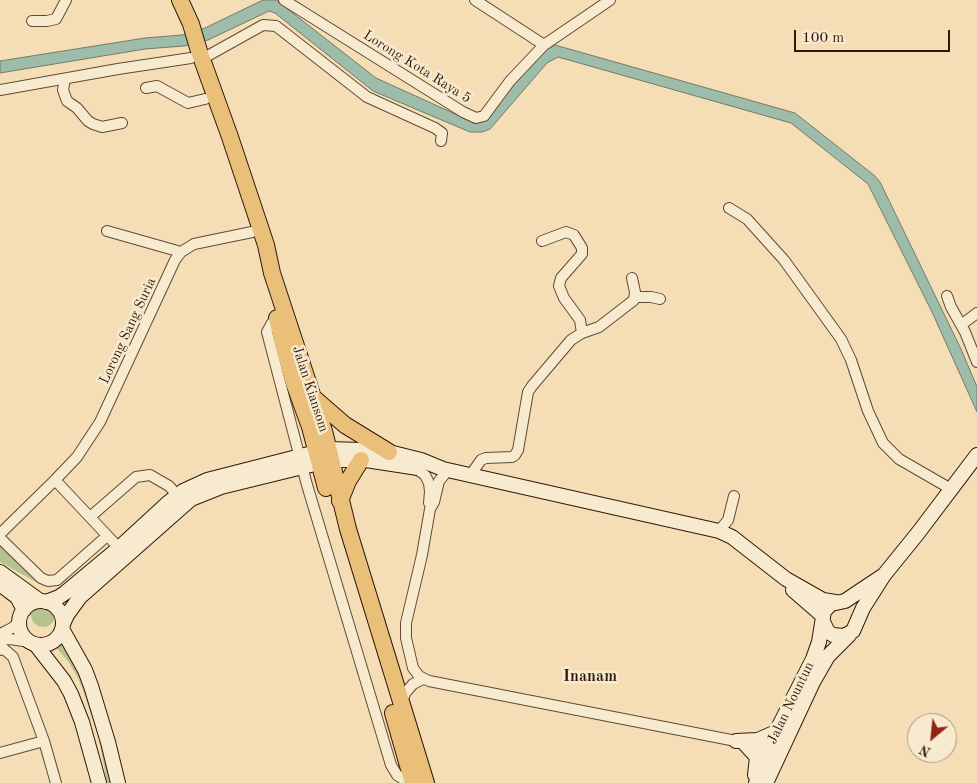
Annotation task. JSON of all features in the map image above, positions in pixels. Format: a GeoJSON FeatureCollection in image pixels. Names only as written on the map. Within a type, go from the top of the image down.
{"type":"FeatureCollection","features":[{"type":"Feature","properties":{"kind":"main road","name":"Jalan Kiansom"},"geometry":{"type":"LineString","coordinates":[[172,0],[186,26]]}},
{"type":"Feature","properties":{"kind":"main road","name":"Jalan Kiansom"},"geometry":{"type":"LineString","coordinates":[[180,0],[186,26],[197,56],[230,136],[313,398],[335,523],[413,783]]}},
{"type":"Feature","properties":{"kind":"main road","name":"Jalan Kiansom"},"geometry":{"type":"LineString","coordinates":[[197,56],[205,99],[252,232],[294,383],[340,501],[400,703],[426,783]]}},
{"type":"Feature","properties":{"kind":"main road"},"geometry":{"type":"LineString","coordinates":[[313,398],[345,425],[389,452]]}},
{"type":"Feature","properties":{"kind":"main road"},"geometry":{"type":"LineString","coordinates":[[340,501],[348,481],[361,460]]}},
{"type":"Feature","properties":{"kind":"street"},"geometry":{"type":"LineString","coordinates":[[32,21],[47,22],[56,19],[66,0]]}},
{"type":"Feature","properties":{"kind":"street","name":"Lorong Kota Raya 5"},"geometry":{"type":"LineString","coordinates":[[284,0],[463,112],[476,118],[484,116],[510,82],[544,45],[610,0]]}},
{"type":"Feature","properties":{"kind":"street"},"geometry":{"type":"LineString","coordinates":[[475,0],[544,45]]}},
{"type":"Feature","properties":{"kind":"street"},"geometry":{"type":"LineString","coordinates":[[0,90],[197,56],[263,25],[276,26],[367,97],[435,128],[442,134],[442,141]]}},
{"type":"Feature","properties":{"kind":"street"},"geometry":{"type":"LineString","coordinates":[[65,79],[63,90],[67,101],[77,108],[88,121],[102,127],[122,123]]}},
{"type":"Feature","properties":{"kind":"street"},"geometry":{"type":"LineString","coordinates":[[146,88],[157,86],[188,103],[205,99]]}},
{"type":"Feature","properties":{"kind":"street"},"geometry":{"type":"LineString","coordinates":[[729,208],[747,219],[784,260],[841,339],[851,360],[868,411],[883,443],[899,459],[951,489]]}},
{"type":"Feature","properties":{"kind":"street"},"geometry":{"type":"LineString","coordinates":[[107,231],[180,252],[194,244],[252,232]]}},
{"type":"Feature","properties":{"kind":"street"},"geometry":{"type":"LineString","coordinates":[[542,241],[566,232],[574,235],[582,248],[582,254],[561,278],[559,286],[564,298],[580,320],[582,332]]}},
{"type":"Feature","properties":{"kind":"street","name":"Lorong Sang Suria"},"geometry":{"type":"LineString","coordinates":[[0,536],[77,456],[100,422],[180,252]]}},
{"type":"Feature","properties":{"kind":"street"},"geometry":{"type":"LineString","coordinates":[[632,278],[636,297]]}},
{"type":"Feature","properties":{"kind":"street"},"geometry":{"type":"LineString","coordinates":[[948,296],[951,307],[977,362]]}},
{"type":"Feature","properties":{"kind":"street"},"geometry":{"type":"LineString","coordinates":[[474,476],[474,470],[481,460],[486,458],[512,457],[515,455],[518,450],[528,392],[571,340],[582,332],[599,327],[636,297],[660,299]]}},
{"type":"Feature","properties":{"kind":"street"},"geometry":{"type":"LineString","coordinates":[[961,325],[977,313]]}},
{"type":"Feature","properties":{"kind":"street"},"geometry":{"type":"LineString","coordinates":[[277,318],[267,332],[302,462],[391,765],[398,775],[408,783]]}},
{"type":"Feature","properties":{"kind":"street"},"geometry":{"type":"LineString","coordinates":[[0,640],[10,639],[49,644],[55,640],[67,615],[80,597],[191,498],[302,462],[324,456],[362,450],[389,452],[421,460],[443,469],[719,531],[732,537],[786,579],[823,600],[844,602],[853,607],[856,611],[858,622]]}},
{"type":"Feature","properties":{"kind":"street","name":"Jalan Nountun"},"geometry":{"type":"LineString","coordinates":[[766,783],[813,682],[828,656],[856,626],[863,608],[884,575],[977,455]]}},
{"type":"Feature","properties":{"kind":"street"},"geometry":{"type":"LineString","coordinates":[[324,456],[415,468],[718,535],[784,582],[823,619],[828,632],[838,636],[850,634]]}},
{"type":"Feature","properties":{"kind":"street"},"geometry":{"type":"LineString","coordinates":[[0,634],[12,628],[34,602],[43,602],[59,597],[119,548],[176,495],[208,480],[302,462]]}},
{"type":"Feature","properties":{"kind":"street"},"geometry":{"type":"LineString","coordinates":[[415,468],[425,476],[429,483],[430,509],[422,555],[406,623],[406,638],[413,668],[423,679],[740,742],[768,750],[774,747],[807,688],[813,682]]}},
{"type":"Feature","properties":{"kind":"street"},"geometry":{"type":"LineString","coordinates":[[430,509],[434,502],[439,481],[444,475]]}},
{"type":"Feature","properties":{"kind":"street"},"geometry":{"type":"LineString","coordinates":[[90,517],[136,477],[150,476],[169,486],[176,495]]}},
{"type":"Feature","properties":{"kind":"street"},"geometry":{"type":"LineString","coordinates":[[55,480],[119,548]]}},
{"type":"Feature","properties":{"kind":"street"},"geometry":{"type":"LineString","coordinates":[[719,531],[728,520],[734,496]]}},
{"type":"Feature","properties":{"kind":"street"},"geometry":{"type":"LineString","coordinates":[[0,536],[40,578],[48,581],[57,580],[107,536]]}},
{"type":"Feature","properties":{"kind":"street"},"geometry":{"type":"LineString","coordinates":[[0,572],[60,612],[63,626],[91,686],[118,783]]}},
{"type":"Feature","properties":{"kind":"street","name":"Jalan Nountun"},"geometry":{"type":"LineString","coordinates":[[755,783],[776,732],[813,659],[827,607],[854,595],[884,575]]}},
{"type":"Feature","properties":{"kind":"street"},"geometry":{"type":"LineString","coordinates":[[0,584],[17,597],[22,616],[21,632],[33,643],[64,681],[71,694],[82,722],[99,783]]}},
{"type":"Feature","properties":{"kind":"street"},"geometry":{"type":"LineString","coordinates":[[0,650],[4,649],[13,657],[44,741],[56,783]]}},
{"type":"Feature","properties":{"kind":"street"},"geometry":{"type":"LineString","coordinates":[[400,703],[413,684],[423,679]]}},
{"type":"Feature","properties":{"kind":"street"},"geometry":{"type":"LineString","coordinates":[[740,742],[758,740],[776,732]]}},
{"type":"Feature","properties":{"kind":"street"},"geometry":{"type":"LineString","coordinates":[[0,753],[44,741]]}},
{"type":"Feature","properties":{"kind":"street"},"geometry":{"type":"LineString","coordinates":[[740,742],[756,757],[755,783]]}},
{"type":"Feature","properties":{"kind":"green space"},"geometry":{"type":"Polygon","coordinates":[[[0,543],[42,583],[36,582],[0,562],[0,543]]]}},
{"type":"Feature","properties":{"kind":"green space"},"geometry":{"type":"Polygon","coordinates":[[[43,603],[52,606],[55,615],[52,624],[43,627],[34,624],[31,615],[34,606],[43,603]]]}},
{"type":"Feature","properties":{"kind":"green space"},"geometry":{"type":"Polygon","coordinates":[[[64,633],[78,653],[112,783],[107,783],[99,739],[78,678],[68,661],[49,640],[64,633]]]}},
{"type":"Feature","properties":{"kind":"shaded area"},"geometry":{"type":"Polygon","coordinates":[[[263,0],[276,0],[376,78],[475,123],[481,121],[541,52],[555,45],[795,113],[875,176],[880,182],[961,349],[977,387],[977,412],[932,312],[868,184],[791,123],[558,57],[547,63],[490,129],[482,132],[470,132],[373,91],[275,13],[269,11],[208,40],[184,46],[145,49],[0,73],[0,61],[145,38],[182,35],[205,28],[263,0]]]}},
{"type":"Feature","properties":{"kind":"district","name":"Inanam"},"geometry":{"type":"Point","coordinates":[590,677]}}]}
